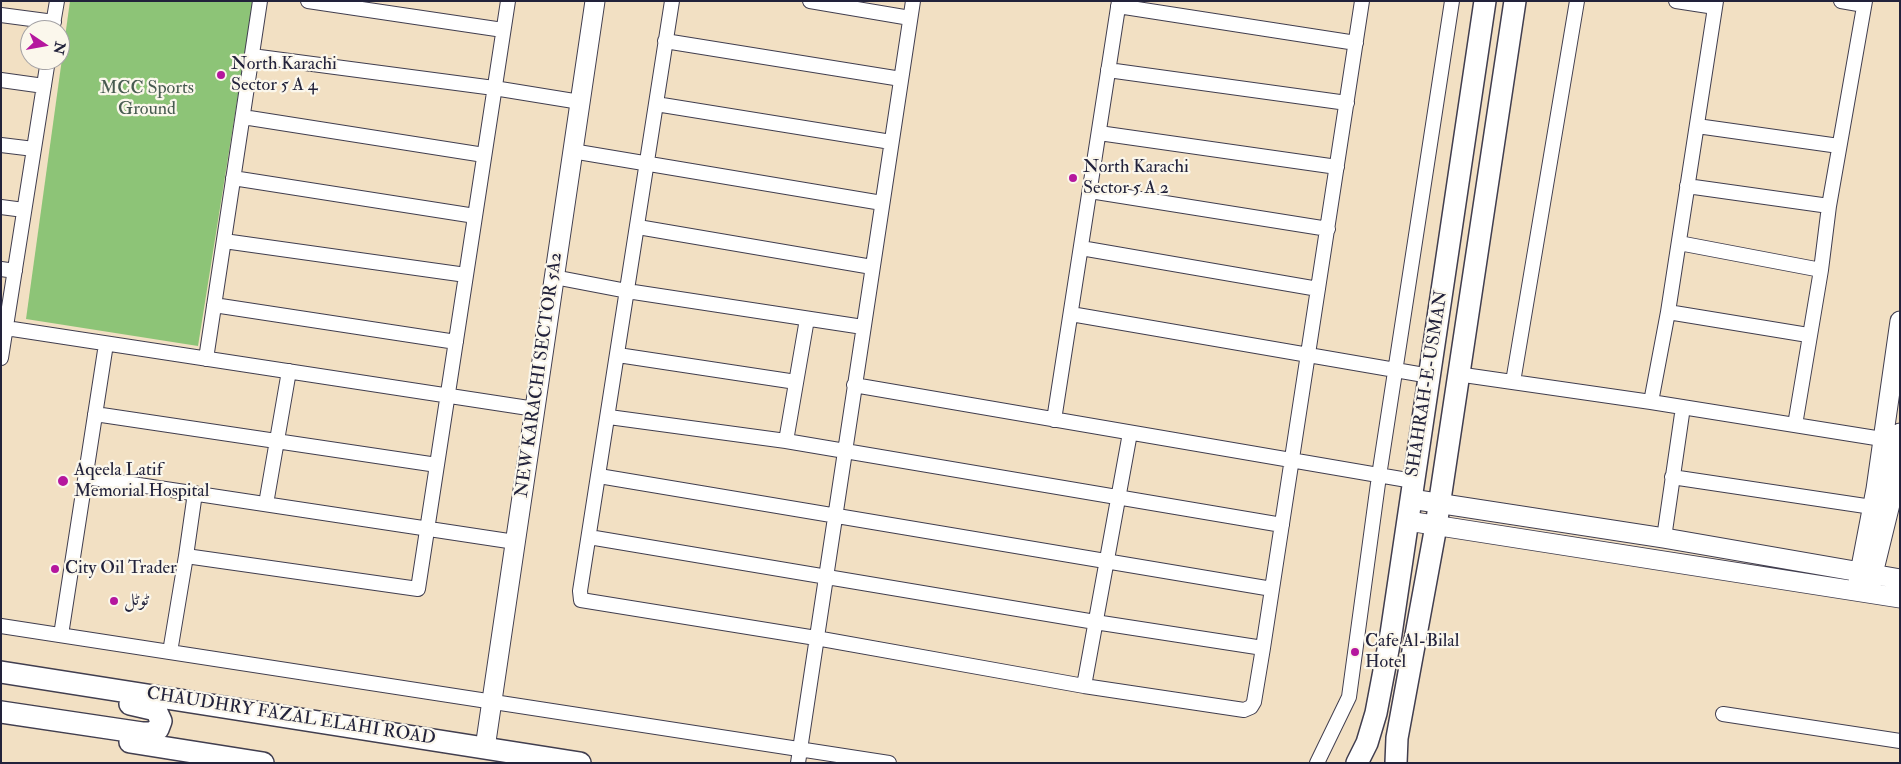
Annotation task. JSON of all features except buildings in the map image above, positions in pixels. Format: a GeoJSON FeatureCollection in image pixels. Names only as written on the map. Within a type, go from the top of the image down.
{"type":"FeatureCollection","features":[{"type":"Feature","properties":{"kind":"main road","name":"SHAHRAH-E-USMAN"},"geometry":{"type":"LineString","coordinates":[[1357,763],[1367,743],[1376,713],[1391,634],[1485,1]]}},
{"type":"Feature","properties":{"kind":"main road","name":"SHAHRAH-E-USMAN"},"geometry":{"type":"LineString","coordinates":[[1396,763],[1397,738],[1436,526],[1457,374],[1515,1]]}},
{"type":"Feature","properties":{"kind":"main road","name":"CHAUDHRY FAZAL ELAHI ROAD"},"geometry":{"type":"LineString","coordinates":[[1,672],[580,763]]}},
{"type":"Feature","properties":{"kind":"main road"},"geometry":{"type":"LineString","coordinates":[[1,684],[152,708],[159,713],[161,721],[155,731],[142,733],[1,712]]}},
{"type":"Feature","properties":{"kind":"main road"},"geometry":{"type":"LineString","coordinates":[[1,722],[263,763]]}},
{"type":"Feature","properties":{"kind":"street"},"geometry":{"type":"LineString","coordinates":[[54,20],[57,1]]}},
{"type":"Feature","properties":{"kind":"street"},"geometry":{"type":"LineString","coordinates":[[206,359],[260,1]]}},
{"type":"Feature","properties":{"kind":"street"},"geometry":{"type":"LineString","coordinates":[[308,1],[503,30]]}},
{"type":"Feature","properties":{"kind":"street"},"geometry":{"type":"LineString","coordinates":[[186,556],[418,589],[508,1]]}},
{"type":"Feature","properties":{"kind":"street","name":"NEW KARACHI SECTOR 5A2"},"geometry":{"type":"LineString","coordinates":[[485,748],[594,1]]}},
{"type":"Feature","properties":{"kind":"street"},"geometry":{"type":"LineString","coordinates":[[672,1],[580,591],[581,600],[816,638],[1084,686],[1244,710],[1250,708],[1254,702],[1264,648],[1362,1]]}},
{"type":"Feature","properties":{"kind":"street"},"geometry":{"type":"LineString","coordinates":[[810,1],[910,18]]}},
{"type":"Feature","properties":{"kind":"street"},"geometry":{"type":"LineString","coordinates":[[798,763],[913,1]]}},
{"type":"Feature","properties":{"kind":"street"},"geometry":{"type":"LineString","coordinates":[[1316,763],[1349,697],[1379,476],[1452,1]]}},
{"type":"Feature","properties":{"kind":"street"},"geometry":{"type":"LineString","coordinates":[[1513,382],[1577,1]]}},
{"type":"Feature","properties":{"kind":"street"},"geometry":{"type":"LineString","coordinates":[[1651,402],[1668,312],[1686,186],[1716,4],[1676,1]]}},
{"type":"Feature","properties":{"kind":"street"},"geometry":{"type":"LineString","coordinates":[[1795,425],[1808,335],[1821,270],[1829,206],[1865,3],[1841,1]]}},
{"type":"Feature","properties":{"kind":"street"},"geometry":{"type":"LineString","coordinates":[[1054,420],[1118,4],[1356,43]]}},
{"type":"Feature","properties":{"kind":"street"},"geometry":{"type":"LineString","coordinates":[[1,15],[25,20]]}},
{"type":"Feature","properties":{"kind":"street"},"geometry":{"type":"LineString","coordinates":[[665,41],[901,79]]}},
{"type":"Feature","properties":{"kind":"street"},"geometry":{"type":"LineString","coordinates":[[252,56],[494,88],[580,102]]}},
{"type":"Feature","properties":{"kind":"street"},"geometry":{"type":"LineString","coordinates":[[1,358],[6,328],[8,270],[24,210],[46,70]]}},
{"type":"Feature","properties":{"kind":"street"},"geometry":{"type":"LineString","coordinates":[[1108,70],[1347,103]]}},
{"type":"Feature","properties":{"kind":"street"},"geometry":{"type":"LineString","coordinates":[[1,80],[44,86]]}},
{"type":"Feature","properties":{"kind":"street"},"geometry":{"type":"LineString","coordinates":[[656,104],[891,142]]}},
{"type":"Feature","properties":{"kind":"street"},"geometry":{"type":"LineString","coordinates":[[242,117],[484,156]]}},
{"type":"Feature","properties":{"kind":"street"},"geometry":{"type":"LineString","coordinates":[[1697,126],[1839,146]]}},
{"type":"Feature","properties":{"kind":"street"},"geometry":{"type":"LineString","coordinates":[[1099,133],[1337,166]]}},
{"type":"Feature","properties":{"kind":"street"},"geometry":{"type":"LineString","coordinates":[[1,145],[34,149]]}},
{"type":"Feature","properties":{"kind":"street"},"geometry":{"type":"LineString","coordinates":[[572,152],[882,203]]}},
{"type":"Feature","properties":{"kind":"street"},"geometry":{"type":"LineString","coordinates":[[233,178],[475,216]]}},
{"type":"Feature","properties":{"kind":"street"},"geometry":{"type":"LineString","coordinates":[[1686,186],[1829,206]]}},
{"type":"Feature","properties":{"kind":"street"},"geometry":{"type":"LineString","coordinates":[[1090,191],[1328,229]]}},
{"type":"Feature","properties":{"kind":"street"},"geometry":{"type":"LineString","coordinates":[[1,207],[24,210]]}},
{"type":"Feature","properties":{"kind":"street"},"geometry":{"type":"LineString","coordinates":[[638,227],[872,267]]}},
{"type":"Feature","properties":{"kind":"street"},"geometry":{"type":"LineString","coordinates":[[224,241],[466,275]]}},
{"type":"Feature","properties":{"kind":"street"},"geometry":{"type":"LineString","coordinates":[[1679,242],[1821,270]]}},
{"type":"Feature","properties":{"kind":"street"},"geometry":{"type":"LineString","coordinates":[[1081,248],[1318,289]]}},
{"type":"Feature","properties":{"kind":"street"},"geometry":{"type":"LineString","coordinates":[[554,277],[627,291],[863,327]]}},
{"type":"Feature","properties":{"kind":"street"},"geometry":{"type":"LineString","coordinates":[[214,305],[456,342]]}},
{"type":"Feature","properties":{"kind":"street"},"geometry":{"type":"LineString","coordinates":[[1668,312],[1808,335]]}},
{"type":"Feature","properties":{"kind":"street"},"geometry":{"type":"LineString","coordinates":[[1071,314],[1430,376]]}},
{"type":"Feature","properties":{"kind":"street"},"geometry":{"type":"LineString","coordinates":[[786,442],[807,318]]}},
{"type":"Feature","properties":{"kind":"street"},"geometry":{"type":"LineString","coordinates":[[1887,506],[1882,439],[1900,321]]}},
{"type":"Feature","properties":{"kind":"street"},"geometry":{"type":"LineString","coordinates":[[6,328],[535,409]]}},
{"type":"Feature","properties":{"kind":"street"},"geometry":{"type":"LineString","coordinates":[[62,635],[106,344]]}},
{"type":"Feature","properties":{"kind":"street"},"geometry":{"type":"LineString","coordinates":[[618,354],[796,382]]}},
{"type":"Feature","properties":{"kind":"street"},"geometry":{"type":"LineString","coordinates":[[266,504],[289,372]]}},
{"type":"Feature","properties":{"kind":"street"},"geometry":{"type":"LineString","coordinates":[[1457,374],[1651,402],[1882,439]]}},
{"type":"Feature","properties":{"kind":"street"},"geometry":{"type":"LineString","coordinates":[[854,385],[1379,476],[1412,490],[1438,504],[1664,538],[1900,579]]}},
{"type":"Feature","properties":{"kind":"street"},"geometry":{"type":"LineString","coordinates":[[1664,538],[1683,407]]}},
{"type":"Feature","properties":{"kind":"street"},"geometry":{"type":"LineString","coordinates":[[95,414],[437,465]]}},
{"type":"Feature","properties":{"kind":"street"},"geometry":{"type":"LineString","coordinates":[[608,417],[786,442],[1282,525]]}},
{"type":"Feature","properties":{"kind":"street"},"geometry":{"type":"LineString","coordinates":[[1084,686],[1117,496],[1130,433]]}},
{"type":"Feature","properties":{"kind":"street"},"geometry":{"type":"LineString","coordinates":[[1863,592],[1887,506],[1900,433]]}},
{"type":"Feature","properties":{"kind":"street"},"geometry":{"type":"LineString","coordinates":[[86,476],[515,542]]}},
{"type":"Feature","properties":{"kind":"street"},"geometry":{"type":"LineString","coordinates":[[599,476],[1272,589]]}},
{"type":"Feature","properties":{"kind":"street"},"geometry":{"type":"LineString","coordinates":[[1672,477],[1887,506]]}},
{"type":"Feature","properties":{"kind":"street"},"geometry":{"type":"LineString","coordinates":[[170,652],[195,493]]}},
{"type":"Feature","properties":{"kind":"street"},"geometry":{"type":"LineString","coordinates":[[1408,521],[1900,598]]}},
{"type":"Feature","properties":{"kind":"street"},"geometry":{"type":"LineString","coordinates":[[589,537],[1095,622],[1264,648]]}},
{"type":"Feature","properties":{"kind":"street"},"geometry":{"type":"LineString","coordinates":[[1,626],[492,700],[889,763]]}},
{"type":"Feature","properties":{"kind":"street"},"geometry":{"type":"LineString","coordinates":[[1723,714],[1900,741]]}},
{"type":"Feature","properties":{"kind":"green space","name":"MCC Sports Ground"},"geometry":{"type":"Polygon","coordinates":[[[70,1],[253,1],[198,346],[26,319],[60,70],[70,70],[70,20],[67,20],[70,1]]]}},
{"type":"Feature","properties":{"kind":"place","name":"North Karachi Sector 5 A 4"},"geometry":{"type":"Point","coordinates":[221,75]}},
{"type":"Feature","properties":{"kind":"place","name":"North Karachi Sector 5 A 2"},"geometry":{"type":"Point","coordinates":[1073,178]}},
{"type":"Feature","properties":{"kind":"place","name":"Aqeela Latif Memorial Hospital"},"geometry":{"type":"Point","coordinates":[63,481]}},
{"type":"Feature","properties":{"kind":"place","name":"City Oil Trader"},"geometry":{"type":"Point","coordinates":[55,569]}},
{"type":"Feature","properties":{"kind":"place","name":"ٹوٹل"},"geometry":{"type":"Point","coordinates":[114,601]}},
{"type":"Feature","properties":{"kind":"place","name":"Cafe Al-Bilal Hotel"},"geometry":{"type":"Point","coordinates":[1355,652]}}]}
